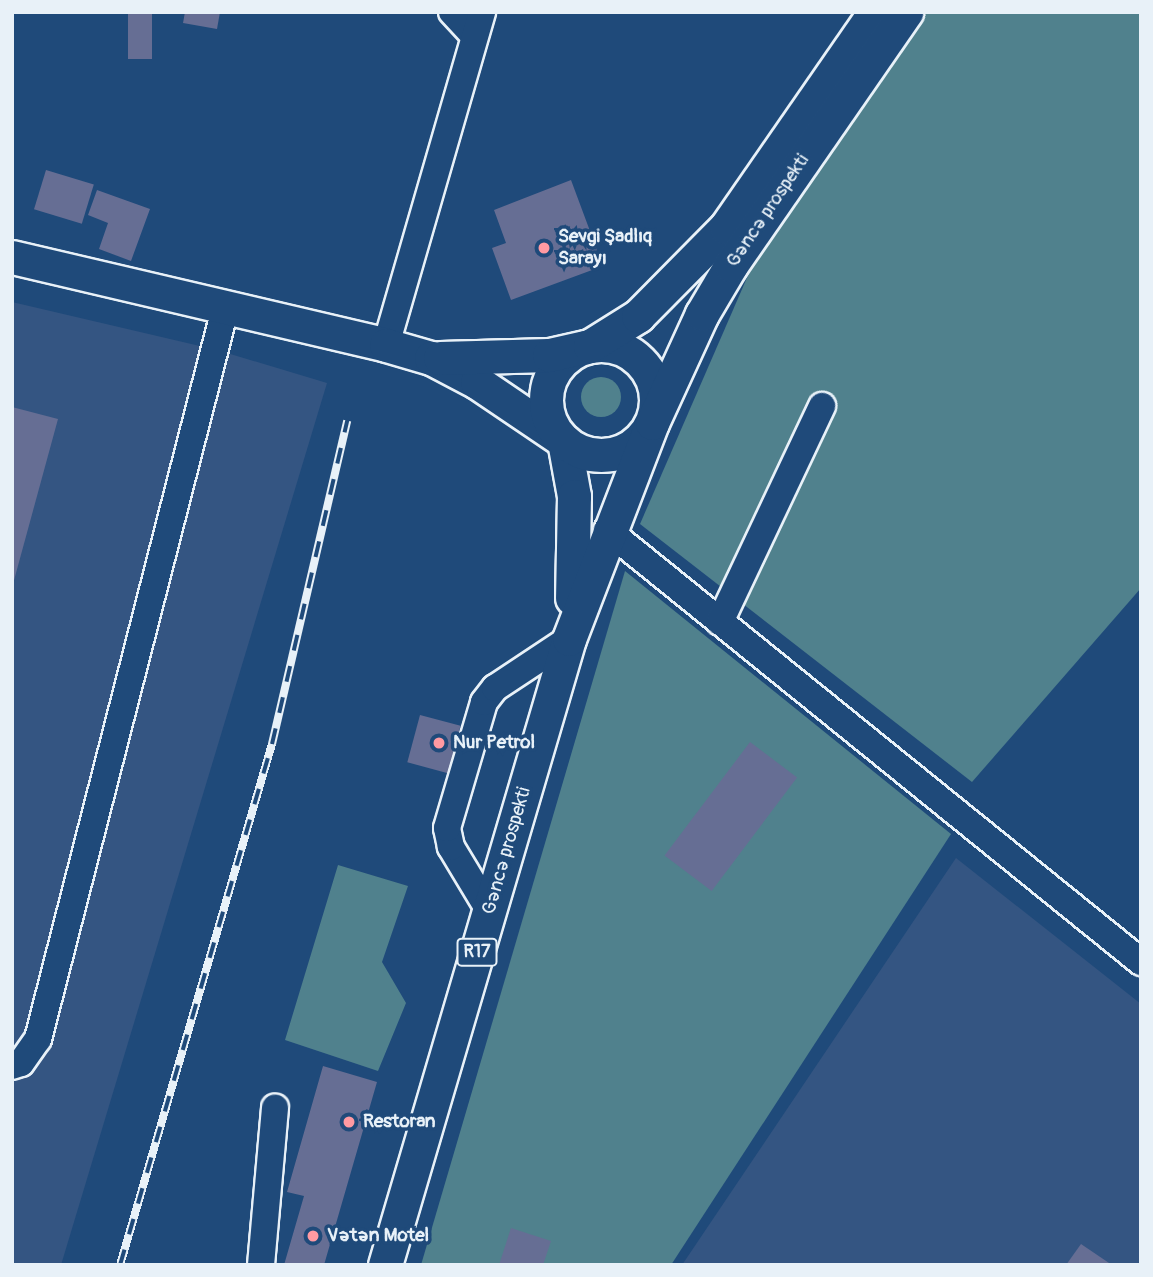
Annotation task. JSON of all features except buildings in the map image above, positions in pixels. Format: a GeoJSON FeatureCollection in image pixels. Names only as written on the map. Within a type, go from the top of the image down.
{"type":"FeatureCollection","features":[{"type":"Feature","properties":{"kind":"main road","name":"Gəncə prospekti"},"geometry":{"type":"LineString","coordinates":[[590,345],[638,316],[705,252],[875,12]]}},
{"type":"Feature","properties":{"kind":"main road","name":"Gəncə prospekti"},"geometry":{"type":"LineString","coordinates":[[652,423],[702,314],[738,254],[906,12]]}},
{"type":"Feature","properties":{"kind":"main road"},"geometry":{"type":"LineString","coordinates":[[12,257],[431,358],[477,382],[564,441],[595,455],[612,454],[628,448],[652,423]]}},
{"type":"Feature","properties":{"kind":"main road"},"geometry":{"type":"LineString","coordinates":[[569,639],[576,532],[564,441],[547,411],[548,385],[560,362],[590,345]]}},
{"type":"Feature","properties":{"kind":"main road"},"geometry":{"type":"LineString","coordinates":[[431,358],[514,359],[590,345],[624,349],[650,372],[656,389],[652,423],[607,530],[569,639]]}},
{"type":"Feature","properties":{"kind":"main road","name":"Gəncə prospekti"},"geometry":{"type":"LineString","coordinates":[[384,1265],[569,639]]}},
{"type":"Feature","properties":{"kind":"street"},"geometry":{"type":"LineString","coordinates":[[386,345],[478,24],[452,12]]}},
{"type":"Feature","properties":{"kind":"street"},"geometry":{"type":"LineString","coordinates":[[12,1066],[21,1063],[38,1039],[225,309]]}},
{"type":"Feature","properties":{"kind":"street"},"geometry":{"type":"LineString","coordinates":[[720,622],[822,406]]}},
{"type":"Feature","properties":{"kind":"street"},"geometry":{"type":"LineString","coordinates":[[607,530],[1141,962]]}},
{"type":"Feature","properties":{"kind":"street"},"geometry":{"type":"LineString","coordinates":[[489,910],[451,847],[447,828],[484,702],[495,688],[569,639]]}},
{"type":"Feature","properties":{"kind":"street"},"geometry":{"type":"LineString","coordinates":[[261,1265],[275,1108]]}},
{"type":"Feature","properties":{"kind":"shaded area"},"geometry":{"type":"Polygon","coordinates":[[[12,302],[217,350],[327,383],[61,1265],[12,1265],[12,302]]]}},
{"type":"Feature","properties":{"kind":"shaded area"},"geometry":{"type":"Polygon","coordinates":[[[956,858],[1141,1004],[1141,1265],[682,1265],[956,858]]]}},
{"type":"Feature","properties":{"kind":"green space"},"geometry":{"type":"Polygon","coordinates":[[[921,12],[1141,12],[1141,588],[972,782],[640,524],[766,234],[921,12]]]}},
{"type":"Feature","properties":{"kind":"green space"},"geometry":{"type":"Polygon","coordinates":[[[601,377],[615,383],[621,397],[615,411],[601,417],[587,411],[581,397],[587,383],[601,377]]]}},
{"type":"Feature","properties":{"kind":"green space"},"geometry":{"type":"Polygon","coordinates":[[[625,571],[951,834],[671,1265],[421,1265],[625,571]]]}},
{"type":"Feature","properties":{"kind":"green space"},"geometry":{"type":"Polygon","coordinates":[[[338,865],[408,886],[382,962],[406,1003],[378,1071],[285,1040],[338,865]]]}},
{"type":"Feature","properties":{"kind":"railway"},"geometry":{"type":"LineString","coordinates":[[120,1265],[272,744],[347,421]]}},
{"type":"Feature","properties":{"kind":"place","name":"Sevgi Şadlıq Sarayı"},"geometry":{"type":"Point","coordinates":[544,248]}},
{"type":"Feature","properties":{"kind":"place","name":"Nur Petrol"},"geometry":{"type":"Point","coordinates":[439,743]}},
{"type":"Feature","properties":{"kind":"place","name":"Restoran"},"geometry":{"type":"Point","coordinates":[349,1122]}},
{"type":"Feature","properties":{"kind":"place","name":"Vətən Motel"},"geometry":{"type":"Point","coordinates":[313,1236]}}]}
